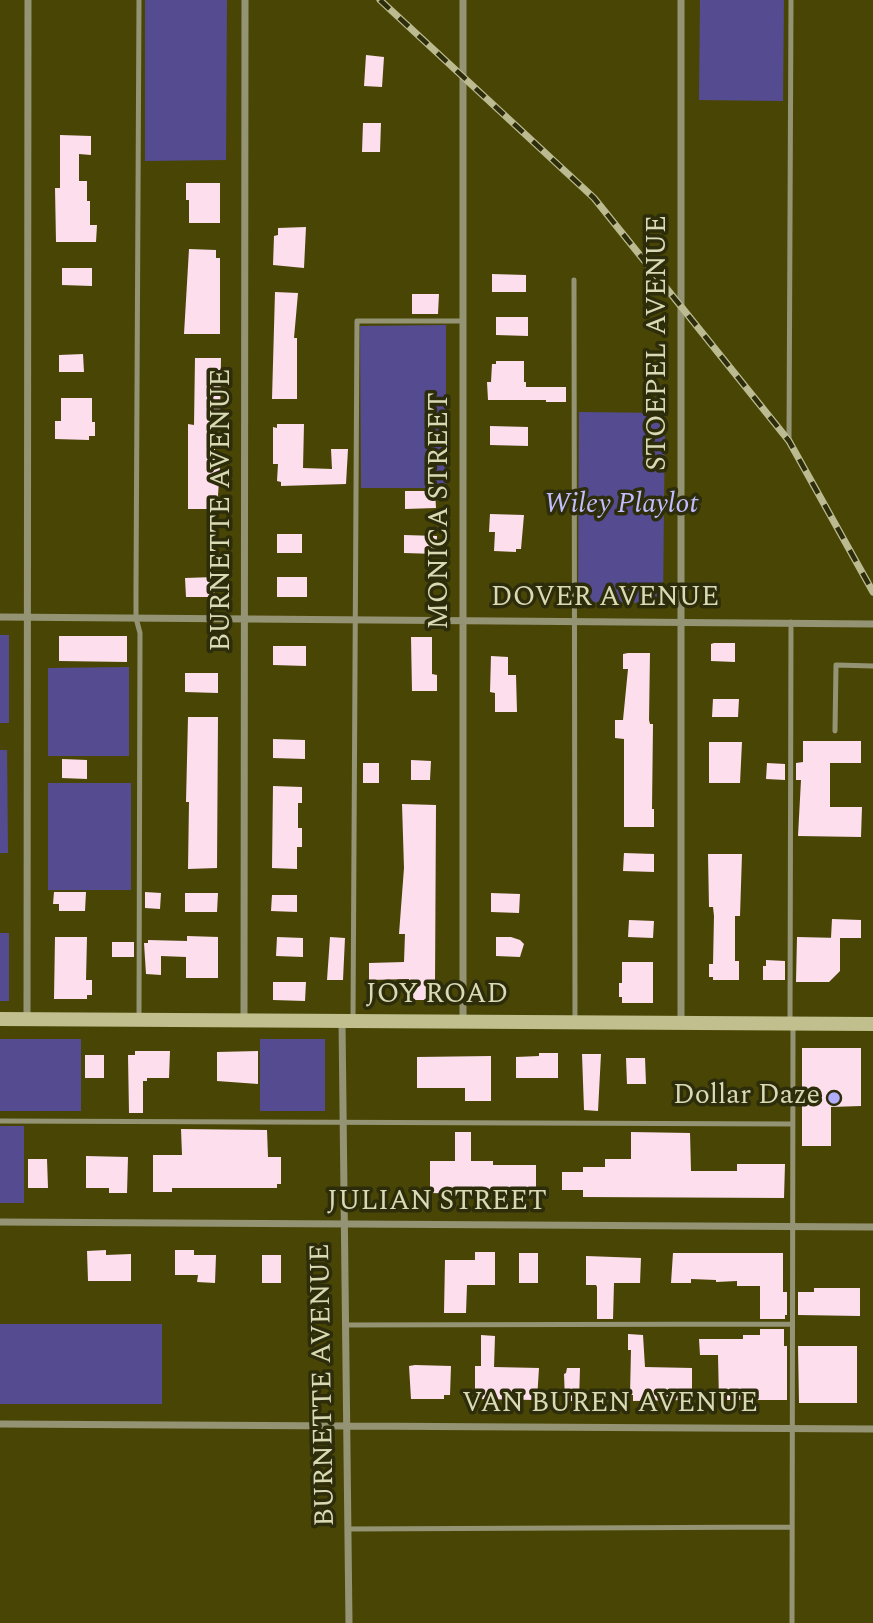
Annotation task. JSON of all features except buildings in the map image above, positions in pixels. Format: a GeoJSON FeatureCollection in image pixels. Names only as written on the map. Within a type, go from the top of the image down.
{"type":"FeatureCollection","features":[{"type":"Feature","properties":{"kind":"street"},"geometry":{"type":"LineString","coordinates":[[27,1020],[28,0]]}},
{"type":"Feature","properties":{"kind":"street","name":"BURNETTE AVENUE"},"geometry":{"type":"LineString","coordinates":[[244,1021],[245,0]]}},
{"type":"Feature","properties":{"kind":"street","name":"MONICA STREET"},"geometry":{"type":"LineString","coordinates":[[463,0],[463,1022]]}},
{"type":"Feature","properties":{"kind":"street","name":"STOEPEL AVENUE"},"geometry":{"type":"LineString","coordinates":[[681,0],[681,1023]]}},
{"type":"Feature","properties":{"kind":"street","name":"DOVER AVENUE"},"geometry":{"type":"LineString","coordinates":[[0,617],[873,624]]}},
{"type":"Feature","properties":{"kind":"street","name":"JOY ROAD"},"geometry":{"type":"LineString","coordinates":[[0,1019],[873,1024]]}},
{"type":"Feature","properties":{"kind":"street","name":"BURNETTE AVENUE"},"geometry":{"type":"LineString","coordinates":[[347,1021],[343,1122],[349,1623]]}},
{"type":"Feature","properties":{"kind":"street","name":"JULIAN STREET"},"geometry":{"type":"LineString","coordinates":[[0,1222],[873,1227]]}},
{"type":"Feature","properties":{"kind":"street","name":"VAN BUREN AVENUE"},"geometry":{"type":"LineString","coordinates":[[0,1424],[873,1429]]}},
{"type":"Feature","properties":{"kind":"lane"},"geometry":{"type":"LineString","coordinates":[[139,0],[136,618],[140,633],[139,1020]]}},
{"type":"Feature","properties":{"kind":"lane"},"geometry":{"type":"LineString","coordinates":[[789,441],[791,0]]}},
{"type":"Feature","properties":{"kind":"lane"},"geometry":{"type":"LineString","coordinates":[[574,280],[575,1022]]}},
{"type":"Feature","properties":{"kind":"lane"},"geometry":{"type":"LineString","coordinates":[[347,1021],[356,619],[357,321],[463,321]]}},
{"type":"Feature","properties":{"kind":"lane"},"geometry":{"type":"LineString","coordinates":[[791,622],[792,1623]]}},
{"type":"Feature","properties":{"kind":"lane"},"geometry":{"type":"LineString","coordinates":[[835,732],[836,665],[873,666]]}},
{"type":"Feature","properties":{"kind":"lane"},"geometry":{"type":"LineString","coordinates":[[0,1121],[793,1124]]}},
{"type":"Feature","properties":{"kind":"lane"},"geometry":{"type":"LineString","coordinates":[[345,1325],[792,1324]]}},
{"type":"Feature","properties":{"kind":"lane"},"geometry":{"type":"LineString","coordinates":[[348,1529],[792,1527]]}},
{"type":"Feature","properties":{"kind":"green space"},"geometry":{"type":"Polygon","coordinates":[[[145,0],[227,0],[226,160],[145,161],[145,0]]]}},
{"type":"Feature","properties":{"kind":"green space"},"geometry":{"type":"Polygon","coordinates":[[[700,0],[784,0],[783,101],[699,100],[700,0]]]}},
{"type":"Feature","properties":{"kind":"green space"},"geometry":{"type":"Polygon","coordinates":[[[446,325],[446,488],[361,488],[360,326],[446,325]]]}},
{"type":"Feature","properties":{"kind":"green space","name":"Wiley Playlot"},"geometry":{"type":"Polygon","coordinates":[[[579,412],[665,413],[663,603],[578,602],[579,412]]]}},
{"type":"Feature","properties":{"kind":"green space"},"geometry":{"type":"Polygon","coordinates":[[[0,635],[9,635],[9,723],[0,723],[0,635]]]}},
{"type":"Feature","properties":{"kind":"green space"},"geometry":{"type":"Polygon","coordinates":[[[129,667],[129,756],[48,756],[48,668],[129,667]]]}},
{"type":"Feature","properties":{"kind":"green space"},"geometry":{"type":"Polygon","coordinates":[[[0,750],[7,750],[8,853],[0,853],[0,750]]]}},
{"type":"Feature","properties":{"kind":"green space"},"geometry":{"type":"Polygon","coordinates":[[[48,783],[131,783],[131,890],[48,890],[48,783]]]}},
{"type":"Feature","properties":{"kind":"green space"},"geometry":{"type":"Polygon","coordinates":[[[0,933],[9,933],[9,1001],[0,1001],[0,933]]]}},
{"type":"Feature","properties":{"kind":"green space"},"geometry":{"type":"Polygon","coordinates":[[[0,1039],[81,1039],[81,1111],[0,1111],[0,1039]]]}},
{"type":"Feature","properties":{"kind":"green space"},"geometry":{"type":"Polygon","coordinates":[[[260,1039],[325,1039],[325,1111],[260,1111],[260,1039]]]}},
{"type":"Feature","properties":{"kind":"green space"},"geometry":{"type":"Polygon","coordinates":[[[0,1126],[24,1126],[24,1203],[0,1203],[0,1126]]]}},
{"type":"Feature","properties":{"kind":"green space"},"geometry":{"type":"Polygon","coordinates":[[[0,1324],[162,1324],[162,1404],[0,1404],[0,1324]]]}},
{"type":"Feature","properties":{"kind":"railway"},"geometry":{"type":"LineString","coordinates":[[380,0],[594,198],[789,441],[873,592]]}},
{"type":"Feature","properties":{"kind":"place","name":"Dollar Daze"},"geometry":{"type":"Point","coordinates":[834,1098]}}]}
